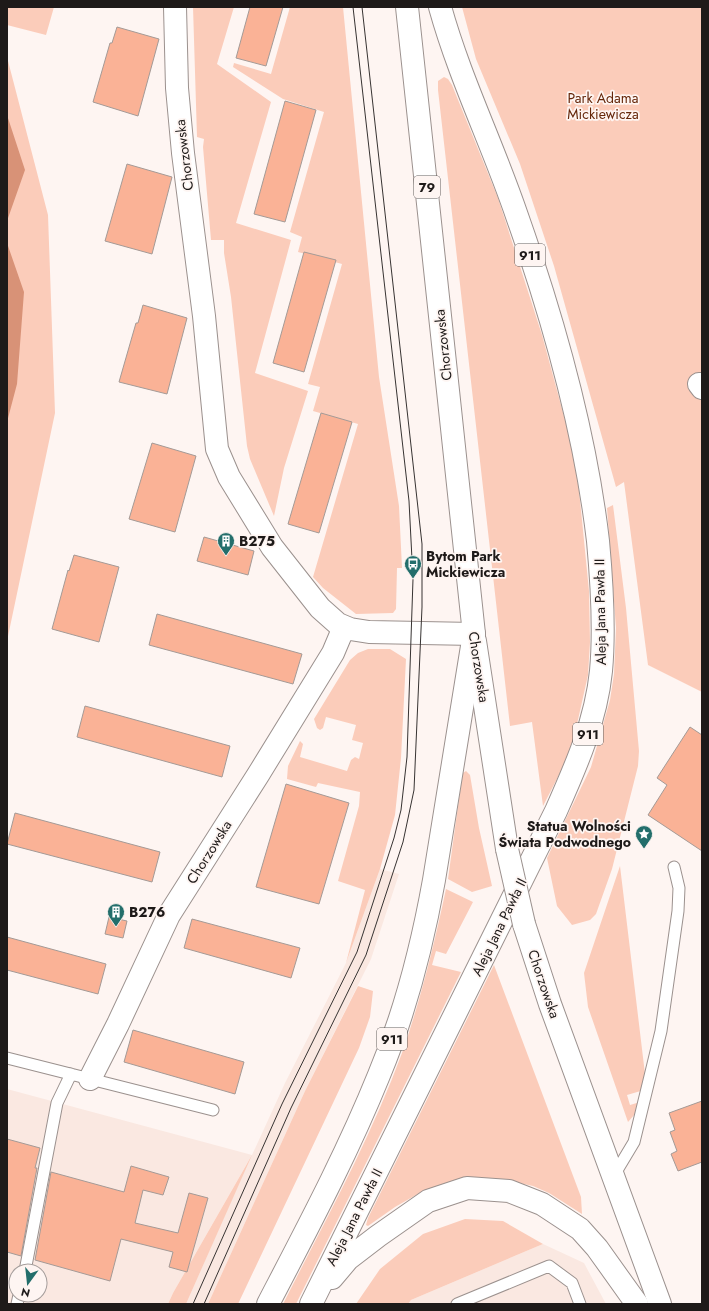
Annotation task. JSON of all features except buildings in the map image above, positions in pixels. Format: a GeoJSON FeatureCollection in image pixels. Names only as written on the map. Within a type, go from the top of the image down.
{"type":"FeatureCollection","features":[{"type":"Feature","properties":{"kind":"main road","name":"Chorzowska"},"geometry":{"type":"LineString","coordinates":[[80,1077],[118,1024],[169,915],[333,653],[344,627],[330,618],[320,608],[272,547],[229,477],[217,449],[204,316],[179,114],[175,7]]}},
{"type":"Feature","properties":{"kind":"main road","name":"Chorzowska"},"geometry":{"type":"LineString","coordinates":[[407,7],[474,634],[507,849],[524,924],[550,1004],[660,1304]]}},
{"type":"Feature","properties":{"kind":"main road","name":"Aleja Jana Pawła II"},"geometry":{"type":"LineString","coordinates":[[311,1303],[556,810],[577,764],[587,737],[601,672],[603,639],[600,565],[593,502],[584,445],[571,392],[517,215],[450,44],[440,7]]}},
{"type":"Feature","properties":{"kind":"main road"},"geometry":{"type":"LineString","coordinates":[[344,627],[369,632],[474,634]]}},
{"type":"Feature","properties":{"kind":"main road","name":"911"},"geometry":{"type":"LineString","coordinates":[[268,1304],[327,1189],[380,1074],[407,995],[425,925],[434,880],[474,634]]}},
{"type":"Feature","properties":{"kind":"main road"},"geometry":{"type":"LineString","coordinates":[[311,1303],[348,1259],[378,1236],[428,1201],[467,1188],[509,1191],[542,1204],[580,1229],[598,1248],[637,1304]]}},
{"type":"Feature","properties":{"kind":"lane"},"geometry":{"type":"LineString","coordinates":[[613,1178],[634,1142],[661,1032],[678,911],[679,888],[674,867]]}},
{"type":"Feature","properties":{"kind":"lane"},"geometry":{"type":"LineString","coordinates":[[7,1058],[213,1110]]}},
{"type":"Feature","properties":{"kind":"lane"},"geometry":{"type":"LineString","coordinates":[[27,1263],[57,1103],[80,1077]]}},
{"type":"Feature","properties":{"kind":"lane"},"geometry":{"type":"LineString","coordinates":[[457,1304],[549,1266],[572,1283],[580,1304]]}},
{"type":"Feature","properties":{"kind":"shaded area"},"geometry":{"type":"Polygon","coordinates":[[[7,115],[25,170],[7,221],[7,115]]]}},
{"type":"Feature","properties":{"kind":"shaded area"},"geometry":{"type":"Polygon","coordinates":[[[7,243],[24,292],[17,384],[7,422],[7,243]]]}},
{"type":"Feature","properties":{"kind":"shaded area"},"geometry":{"type":"Polygon","coordinates":[[[380,869],[399,874],[371,959],[305,1091],[208,1304],[186,1304],[249,1160],[168,1304],[7,1304],[8,1290],[8,1303],[48,1303],[48,1263],[8,1263],[7,1279],[7,1089],[252,1155],[285,1083],[346,963],[380,869]]]}},
{"type":"Feature","properties":{"kind":"shaded area"},"geometry":{"type":"Polygon","coordinates":[[[543,1244],[584,1263],[606,1304],[408,1304],[411,1300],[543,1244]]]}},
{"type":"Feature","properties":{"kind":"green space"},"geometry":{"type":"Polygon","coordinates":[[[7,7],[54,7],[46,35],[7,25],[7,7]]]}},
{"type":"Feature","properties":{"kind":"green space"},"geometry":{"type":"Polygon","coordinates":[[[193,7],[234,7],[217,64],[271,102],[236,223],[291,240],[255,373],[308,391],[284,468],[274,516],[250,459],[247,446],[231,297],[224,253],[224,240],[211,240],[203,147],[204,139],[197,137],[193,7]]]}},
{"type":"Feature","properties":{"kind":"green space"},"geometry":{"type":"Polygon","coordinates":[[[290,7],[343,7],[379,377],[399,506],[402,568],[397,568],[396,609],[393,613],[356,614],[323,588],[313,577],[358,424],[313,411],[320,387],[308,384],[342,264],[298,252],[302,237],[290,232],[324,112],[283,99],[233,67],[234,63],[271,74],[290,7]]]}},
{"type":"Feature","properties":{"kind":"green space","name":"Park Adama Mickiewicza"},"geometry":{"type":"Polygon","coordinates":[[[462,7],[702,7],[702,692],[648,665],[624,482],[616,487],[554,266],[520,164],[476,59],[462,7]]]}},
{"type":"Feature","properties":{"kind":"green space"},"geometry":{"type":"Polygon","coordinates":[[[7,57],[48,215],[55,413],[7,641],[7,57]]]}},
{"type":"Feature","properties":{"kind":"green space"},"geometry":{"type":"Polygon","coordinates":[[[444,77],[448,79],[452,85],[498,198],[542,335],[571,442],[579,490],[589,591],[590,642],[588,675],[573,742],[562,769],[543,806],[532,722],[510,726],[438,90],[438,81],[444,77]]]}},
{"type":"Feature","properties":{"kind":"green space"},"geometry":{"type":"Polygon","coordinates":[[[613,505],[626,608],[639,751],[638,766],[612,869],[596,914],[590,920],[572,925],[557,906],[547,858],[591,767],[610,700],[614,674],[616,628],[607,508],[613,505]]]}},
{"type":"Feature","properties":{"kind":"green space"},"geometry":{"type":"Polygon","coordinates":[[[368,649],[390,649],[406,659],[401,758],[395,815],[380,869],[346,963],[365,890],[338,881],[359,806],[360,792],[318,783],[316,787],[287,779],[288,766],[300,741],[303,744],[300,757],[347,771],[351,760],[355,757],[359,759],[363,743],[352,740],[356,725],[326,717],[323,728],[320,730],[317,728],[314,719],[350,660],[358,653],[368,649]]]}},
{"type":"Feature","properties":{"kind":"green space"},"geometry":{"type":"Polygon","coordinates":[[[466,771],[470,775],[479,828],[492,886],[472,892],[448,879],[462,777],[463,773],[466,771]]]}},
{"type":"Feature","properties":{"kind":"green space"},"geometry":{"type":"Polygon","coordinates":[[[620,866],[645,1074],[644,1090],[627,1095],[630,1105],[640,1102],[635,1114],[628,1122],[588,1007],[584,973],[620,866]]]}},
{"type":"Feature","properties":{"kind":"green space"},"geometry":{"type":"Polygon","coordinates":[[[446,889],[473,902],[446,954],[436,951],[432,965],[461,972],[296,1304],[283,1304],[361,1149],[376,1117],[402,1053],[432,951],[446,889]]]}},
{"type":"Feature","properties":{"kind":"green space"},"geometry":{"type":"Polygon","coordinates":[[[494,965],[581,1197],[582,1214],[549,1193],[533,1186],[501,1179],[443,1184],[423,1191],[395,1207],[368,1226],[366,1225],[368,1218],[494,965]]]}},
{"type":"Feature","properties":{"kind":"green space"},"geometry":{"type":"Polygon","coordinates":[[[358,986],[373,991],[370,1017],[359,1048],[238,1304],[208,1304],[305,1091],[358,986]]]}},
{"type":"Feature","properties":{"kind":"green space"},"geometry":{"type":"Polygon","coordinates":[[[252,1155],[186,1304],[168,1304],[173,1293],[252,1155]]]}},
{"type":"Feature","properties":{"kind":"green space"},"geometry":{"type":"Polygon","coordinates":[[[465,1219],[503,1221],[543,1244],[411,1300],[408,1304],[356,1304],[380,1269],[423,1234],[465,1219]]]}},
{"type":"Feature","properties":{"kind":"tram line"},"geometry":{"type":"LineString","coordinates":[[193,1304],[282,1104],[357,952],[394,838],[401,810],[407,757],[413,579],[409,501],[353,7]]}},
{"type":"Feature","properties":{"kind":"tram line"},"geometry":{"type":"LineString","coordinates":[[204,1304],[291,1108],[366,955],[403,842],[414,790],[422,607],[422,544],[362,7]]}},
{"type":"Feature","properties":{"kind":"place","name":"B275"},"geometry":{"type":"Point","coordinates":[226,556]}},
{"type":"Feature","properties":{"kind":"place","name":"Bytom Park Mickiewicza"},"geometry":{"type":"Point","coordinates":[413,579]}},
{"type":"Feature","properties":{"kind":"place","name":"Statua Wolności Świata Podwodnego"},"geometry":{"type":"Point","coordinates":[644,849]}},
{"type":"Feature","properties":{"kind":"place","name":"B276"},"geometry":{"type":"Point","coordinates":[116,927]}}]}
